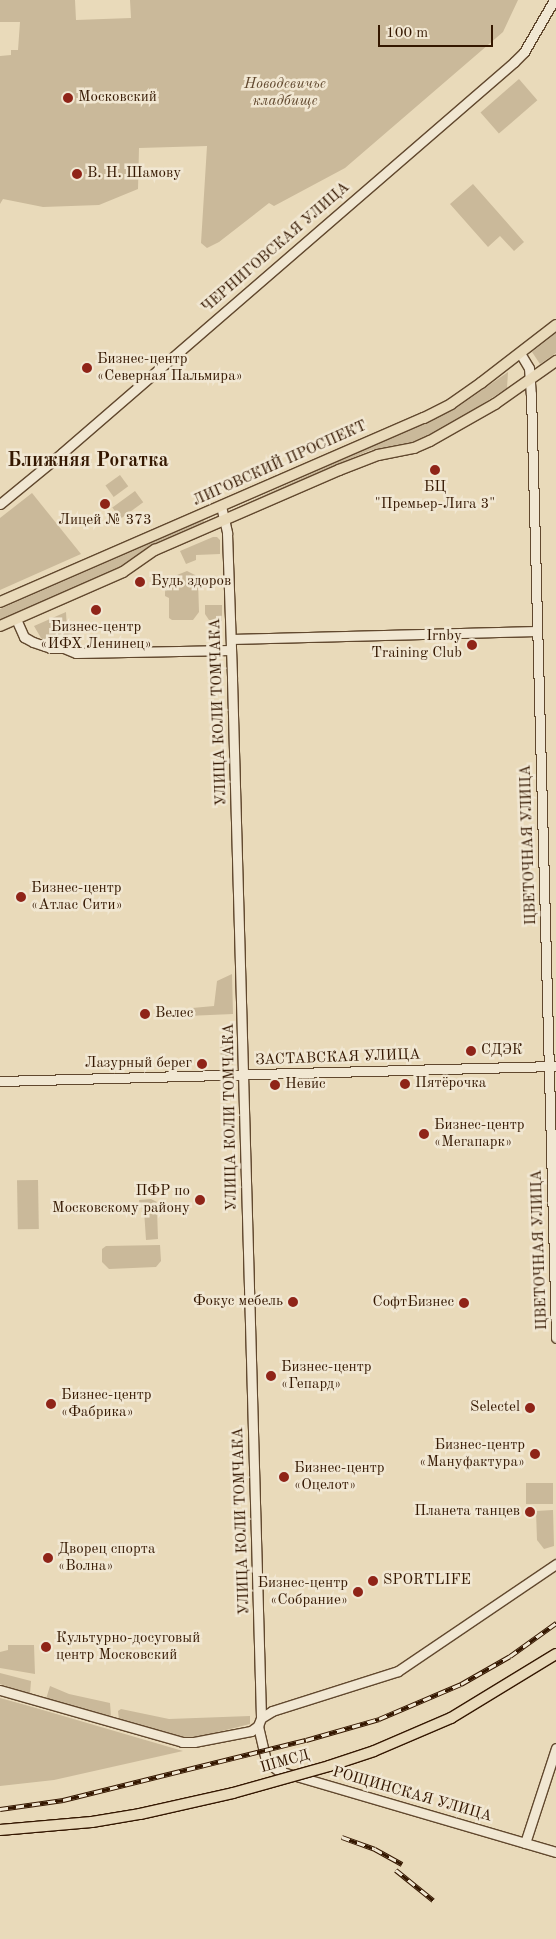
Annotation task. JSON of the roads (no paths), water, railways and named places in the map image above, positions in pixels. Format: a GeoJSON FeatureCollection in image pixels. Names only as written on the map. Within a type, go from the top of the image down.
{"type":"FeatureCollection","features":[{"type":"Feature","properties":{"kind":"main road","name":"ЛИГОВСКИЙ ПРОСПЕКТ"},"geometry":{"type":"LineString","coordinates":[[0,602],[451,404],[556,325]]}},
{"type":"Feature","properties":{"kind":"main road","name":"ЛИГОВСКИЙ ПРОСПЕКТ"},"geometry":{"type":"LineString","coordinates":[[0,626],[123,572],[156,550],[355,463],[430,441],[464,424],[556,361]]}},
{"type":"Feature","properties":{"kind":"main road","name":"ШМСД"},"geometry":{"type":"LineString","coordinates":[[0,1831],[92,1822],[140,1814],[233,1793],[329,1766],[374,1751],[451,1718],[556,1654]]}},
{"type":"Feature","properties":{"kind":"main road","name":"ШМСД"},"geometry":{"type":"LineString","coordinates":[[0,1831],[44,1830],[140,1818],[188,1807],[356,1760],[454,1721],[556,1661]]}},
{"type":"Feature","properties":{"kind":"street","name":"ЧЕРНИГОВСКАЯ УЛИЦА"},"geometry":{"type":"LineString","coordinates":[[0,504],[62,453],[514,62],[524,52],[554,0]]}},
{"type":"Feature","properties":{"kind":"street","name":"ЦВЕТОЧНАЯ УЛИЦА"},"geometry":{"type":"LineString","coordinates":[[520,353],[529,368],[530,380],[552,1066],[556,1338]]}},
{"type":"Feature","properties":{"kind":"street","name":"УЛИЦА КОЛИ ТОМЧАКА"},"geometry":{"type":"LineString","coordinates":[[221,506],[225,520],[231,639],[260,1722]]}},
{"type":"Feature","properties":{"kind":"street"},"geometry":{"type":"LineString","coordinates":[[16,619],[24,637],[32,642],[50,648],[64,648],[76,653],[231,650]]}},
{"type":"Feature","properties":{"kind":"street"},"geometry":{"type":"LineString","coordinates":[[231,639],[537,631]]}},
{"type":"Feature","properties":{"kind":"street","name":"ЗАСТАВСКАЯ УЛИЦА"},"geometry":{"type":"LineString","coordinates":[[0,1082],[552,1066]]}},
{"type":"Feature","properties":{"kind":"street"},"geometry":{"type":"LineString","coordinates":[[0,1690],[182,1742],[234,1734],[260,1722],[272,1711],[398,1671],[556,1564]]}},
{"type":"Feature","properties":{"kind":"street","name":"РОЩИНСКАЯ УЛИЦА"},"geometry":{"type":"LineString","coordinates":[[260,1722],[266,1761],[279,1771],[556,1852]]}},
{"type":"Feature","properties":{"kind":"street"},"geometry":{"type":"LineString","coordinates":[[526,1843],[556,1748]]}},
{"type":"Feature","properties":{"kind":"railway"},"geometry":{"type":"LineString","coordinates":[[0,1809],[63,1800],[306,1740],[379,1719],[461,1684],[510,1656],[556,1623]]}},
{"type":"Feature","properties":{"kind":"railway"},"geometry":{"type":"LineString","coordinates":[[342,1837],[375,1849],[402,1864]]}},
{"type":"Feature","properties":{"kind":"railway"},"geometry":{"type":"LineString","coordinates":[[396,1870],[433,1900]]}},
{"type":"Feature","properties":{"kind":"place","name":"Московский"},"geometry":{"type":"Point","coordinates":[68,98]}},
{"type":"Feature","properties":{"kind":"place","name":"В. Н. Шамову"},"geometry":{"type":"Point","coordinates":[77,174]}},
{"type":"Feature","properties":{"kind":"place","name":"Бизнес-центр «Северная Пальмира»"},"geometry":{"type":"Point","coordinates":[87,368]}},
{"type":"Feature","properties":{"kind":"place","name":"БЦ \"Премьер-Лига 3\""},"geometry":{"type":"Point","coordinates":[435,470]}},
{"type":"Feature","properties":{"kind":"place","name":"Лицей № 373"},"geometry":{"type":"Point","coordinates":[105,504]}},
{"type":"Feature","properties":{"kind":"place","name":"Будь здоров"},"geometry":{"type":"Point","coordinates":[140,582]}},
{"type":"Feature","properties":{"kind":"place","name":"Бизнес-центр «ИФХ Ленинец»"},"geometry":{"type":"Point","coordinates":[96,610]}},
{"type":"Feature","properties":{"kind":"place","name":"Irnby Training Club"},"geometry":{"type":"Point","coordinates":[472,645]}},
{"type":"Feature","properties":{"kind":"place","name":"Бизнес-центр «Атлас Сити»"},"geometry":{"type":"Point","coordinates":[21,897]}},
{"type":"Feature","properties":{"kind":"place","name":"Велес"},"geometry":{"type":"Point","coordinates":[145,1014]}},
{"type":"Feature","properties":{"kind":"place","name":"СДЭК"},"geometry":{"type":"Point","coordinates":[471,1051]}},
{"type":"Feature","properties":{"kind":"place","name":"Лазурный берег"},"geometry":{"type":"Point","coordinates":[202,1064]}},
{"type":"Feature","properties":{"kind":"place","name":"Пятёрочка"},"geometry":{"type":"Point","coordinates":[405,1084]}},
{"type":"Feature","properties":{"kind":"place","name":"Невис"},"geometry":{"type":"Point","coordinates":[275,1085]}},
{"type":"Feature","properties":{"kind":"place","name":"Бизнес-центр «Мегапарк»"},"geometry":{"type":"Point","coordinates":[424,1134]}},
{"type":"Feature","properties":{"kind":"place","name":"ПФР по Московскому району"},"geometry":{"type":"Point","coordinates":[200,1200]}},
{"type":"Feature","properties":{"kind":"place","name":"Фокус мебель"},"geometry":{"type":"Point","coordinates":[293,1302]}},
{"type":"Feature","properties":{"kind":"place","name":"СофтБизнес"},"geometry":{"type":"Point","coordinates":[464,1303]}},
{"type":"Feature","properties":{"kind":"place","name":"Бизнес-центр «Гепард»"},"geometry":{"type":"Point","coordinates":[271,1376]}},
{"type":"Feature","properties":{"kind":"place","name":"Бизнес-центр «Фабрика»"},"geometry":{"type":"Point","coordinates":[51,1404]}},
{"type":"Feature","properties":{"kind":"place","name":"Selectel"},"geometry":{"type":"Point","coordinates":[530,1408]}},
{"type":"Feature","properties":{"kind":"place","name":"Бизнес-центр «Мануфактура»"},"geometry":{"type":"Point","coordinates":[535,1454]}},
{"type":"Feature","properties":{"kind":"place","name":"Бизнес-центр «Оцелот»"},"geometry":{"type":"Point","coordinates":[284,1477]}},
{"type":"Feature","properties":{"kind":"place","name":"Планета танцев"},"geometry":{"type":"Point","coordinates":[530,1512]}},
{"type":"Feature","properties":{"kind":"place","name":"Дворец спорта «Волна»"},"geometry":{"type":"Point","coordinates":[48,1558]}},
{"type":"Feature","properties":{"kind":"place","name":"SPORTLIFE"},"geometry":{"type":"Point","coordinates":[373,1581]}},
{"type":"Feature","properties":{"kind":"place","name":"Бизнес-центр «Собрание»"},"geometry":{"type":"Point","coordinates":[358,1592]}},
{"type":"Feature","properties":{"kind":"place","name":"Культурно-досуговый центр Московский"},"geometry":{"type":"Point","coordinates":[46,1647]}},
{"type":"Feature","properties":{"kind":"district","name":"Ближняя Рогатка"},"geometry":{"type":"Point","coordinates":[88,461]}},
{"type":"Feature","properties":{"kind":"park label","name":"Новодевичье кладбище"},"geometry":{"type":"Point","coordinates":[285,92]}}]}
